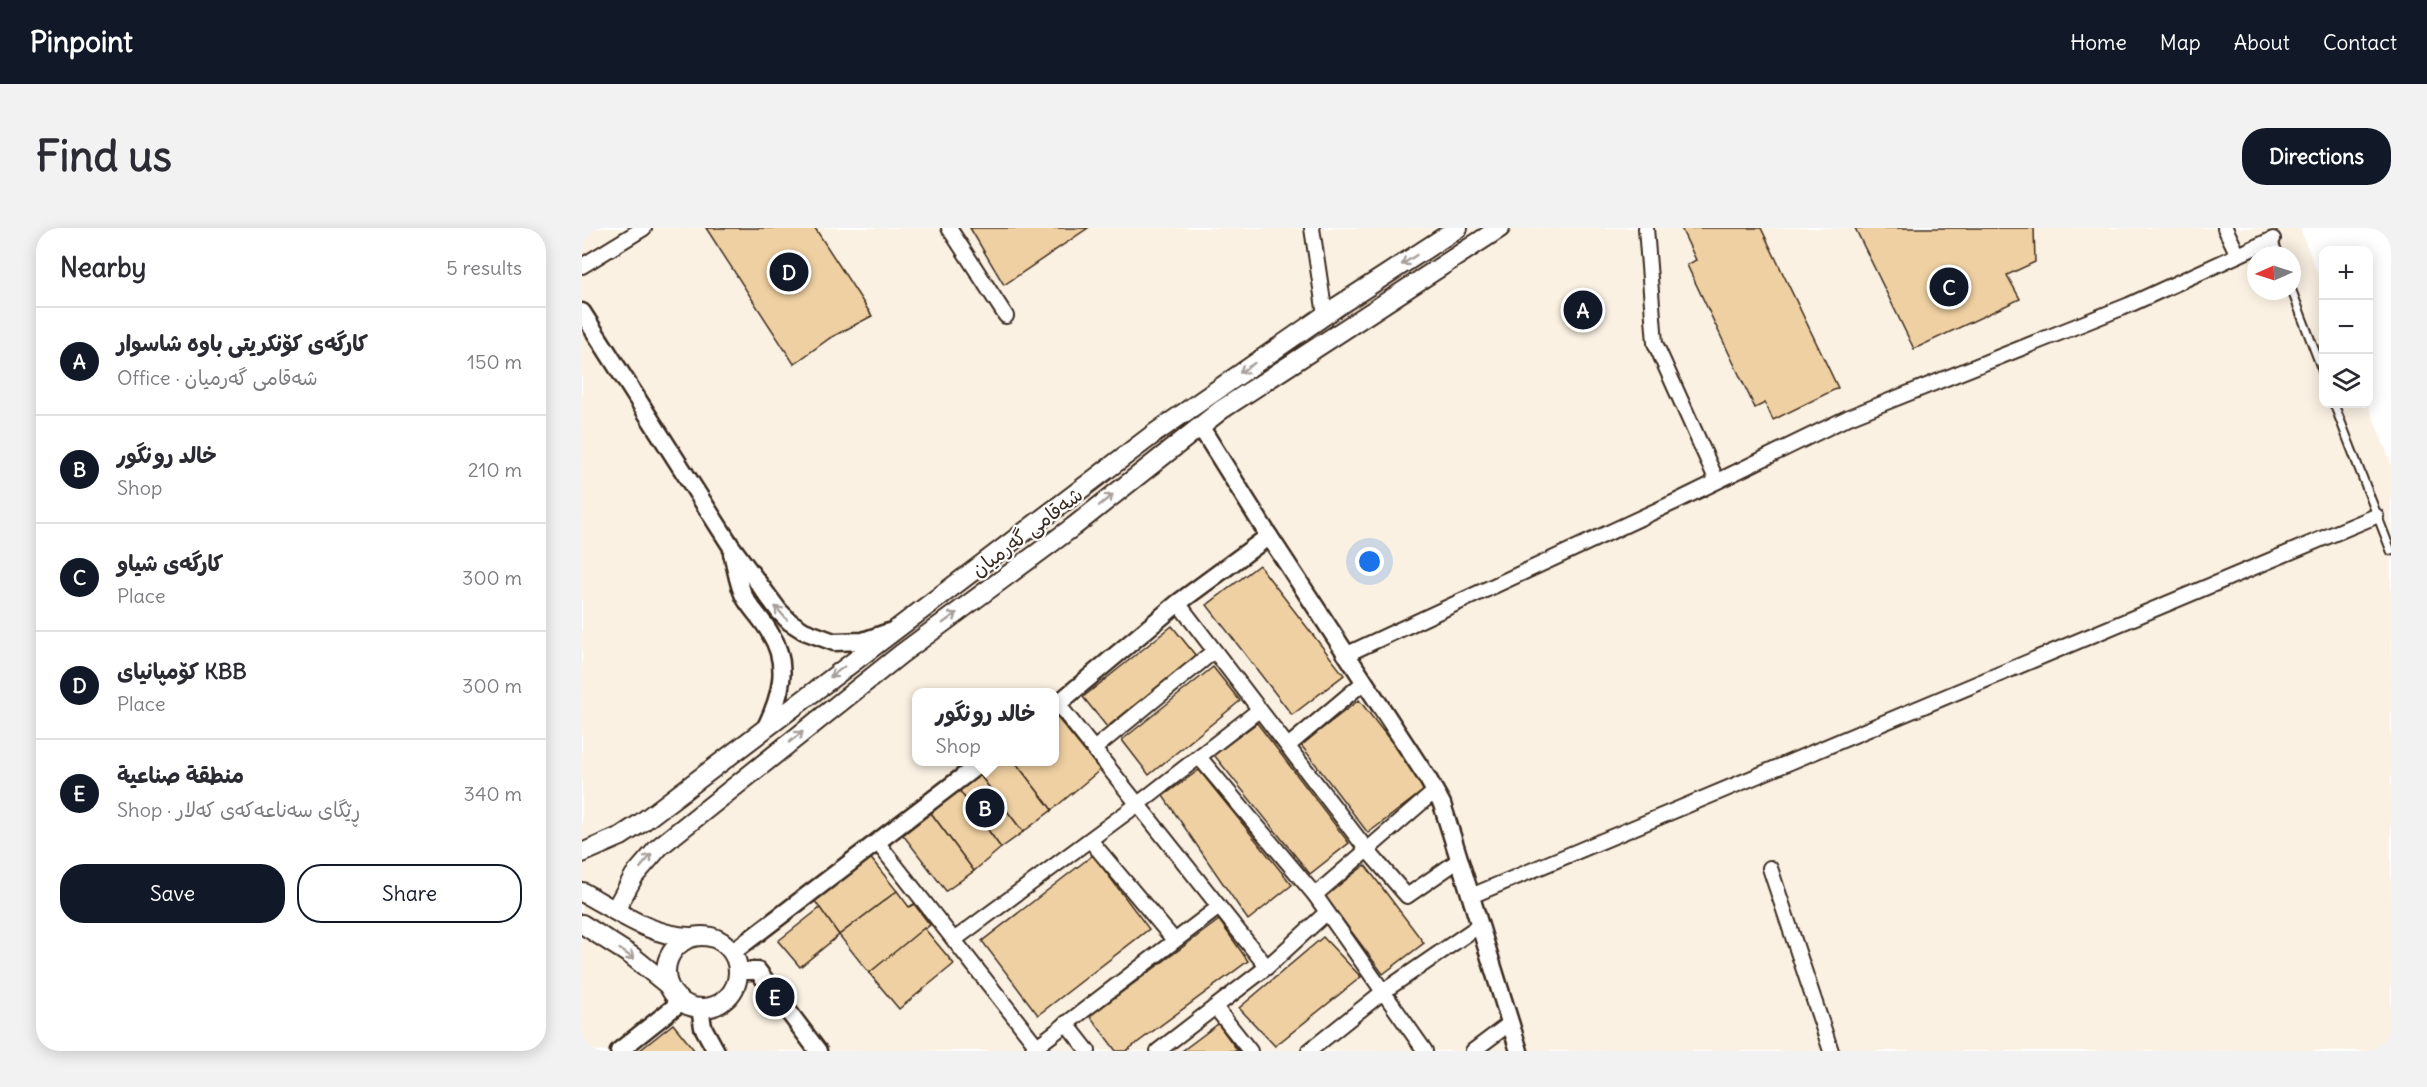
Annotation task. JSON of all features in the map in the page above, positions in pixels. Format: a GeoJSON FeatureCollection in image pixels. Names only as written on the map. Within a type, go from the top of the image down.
{"type":"FeatureCollection","features":[{"type":"Feature","properties":{"kind":"main road","name":"شەقامی گەرمیان"},"geometry":{"type":"LineString","coordinates":[[582,853],[621,836],[675,797],[1211,392],[1458,228]]}},
{"type":"Feature","properties":{"kind":"main road","name":"شەقامی گەرمیان"},"geometry":{"type":"LineString","coordinates":[[615,910],[623,893],[645,861],[659,846],[901,654],[1056,540],[1200,426],[1255,386],[1500,228]]}},
{"type":"Feature","properties":{"kind":"main road"},"geometry":{"type":"LineString","coordinates":[[1041,519],[1056,540]]}},
{"type":"Feature","properties":{"kind":"main road"},"geometry":{"type":"LineString","coordinates":[[675,797],[692,820]]}},
{"type":"Feature","properties":{"kind":"main road"},"geometry":{"type":"LineString","coordinates":[[582,892],[655,932],[670,937],[699,935],[719,939],[733,952],[738,971],[737,981],[727,998],[710,1007],[700,1008],[682,1001],[669,986],[632,956],[582,924]]}},
{"type":"Feature","properties":{"kind":"main road"},"geometry":{"type":"LineString","coordinates":[[669,986],[666,967],[669,957],[681,942],[690,937]]}},
{"type":"Feature","properties":{"kind":"street"},"geometry":{"type":"LineString","coordinates":[[582,266],[644,228]]}},
{"type":"Feature","properties":{"kind":"street"},"geometry":{"type":"LineString","coordinates":[[948,228],[1006,316]]}},
{"type":"Feature","properties":{"kind":"street"},"geometry":{"type":"LineString","coordinates":[[1311,228],[1325,315]]}},
{"type":"Feature","properties":{"kind":"street"},"geometry":{"type":"LineString","coordinates":[[1646,228],[1655,343],[1717,481]]}},
{"type":"Feature","properties":{"kind":"street"},"geometry":{"type":"LineString","coordinates":[[2225,228],[2238,255]]}},
{"type":"Feature","properties":{"kind":"street"},"geometry":{"type":"LineString","coordinates":[[1345,654],[1849,417],[2129,305],[2273,240]]}},
{"type":"Feature","properties":{"kind":"street"},"geometry":{"type":"LineString","coordinates":[[582,312],[731,546],[779,611],[804,631],[825,640],[846,642],[863,640],[892,631]]}},
{"type":"Feature","properties":{"kind":"street"},"geometry":{"type":"LineString","coordinates":[[1200,426],[1345,654],[1435,790],[1442,804],[1519,1051]]}},
{"type":"Feature","properties":{"kind":"street"},"geometry":{"type":"LineString","coordinates":[[1471,897],[2376,516]]}},
{"type":"Feature","properties":{"kind":"street"},"geometry":{"type":"LineString","coordinates":[[1059,702],[1178,603],[1269,536]]}},
{"type":"Feature","properties":{"kind":"street"},"geometry":{"type":"LineString","coordinates":[[731,546],[744,596],[771,633],[778,649],[781,667],[778,702],[766,727]]}},
{"type":"Feature","properties":{"kind":"street"},"geometry":{"type":"LineString","coordinates":[[1178,603],[1367,850],[1407,896],[1459,860]]}},
{"type":"Feature","properties":{"kind":"street"},"geometry":{"type":"LineString","coordinates":[[1094,749],[1214,651]]}},
{"type":"Feature","properties":{"kind":"street"},"geometry":{"type":"LineString","coordinates":[[1288,747],[1364,682]]}},
{"type":"Feature","properties":{"kind":"street"},"geometry":{"type":"LineString","coordinates":[[1059,708],[1094,749],[1267,967]]}},
{"type":"Feature","properties":{"kind":"street"},"geometry":{"type":"LineString","coordinates":[[954,940],[1138,804],[1259,710]]}},
{"type":"Feature","properties":{"kind":"street"},"geometry":{"type":"LineString","coordinates":[[1199,757],[1315,896],[1425,1051]]}},
{"type":"Feature","properties":{"kind":"street"},"geometry":{"type":"LineString","coordinates":[[733,952],[977,766]]}},
{"type":"Feature","properties":{"kind":"street"},"geometry":{"type":"LineString","coordinates":[[1315,896],[1435,790]]}},
{"type":"Feature","properties":{"kind":"street"},"geometry":{"type":"LineString","coordinates":[[1090,840],[1174,940]]}},
{"type":"Feature","properties":{"kind":"street"},"geometry":{"type":"LineString","coordinates":[[877,842],[954,940],[1033,1048],[1219,906]]}},
{"type":"Feature","properties":{"kind":"street"},"geometry":{"type":"LineString","coordinates":[[1770,868],[1831,1051]]}},
{"type":"Feature","properties":{"kind":"street"},"geometry":{"type":"LineString","coordinates":[[1158,1051],[1267,967],[1326,913]]}},
{"type":"Feature","properties":{"kind":"street"},"geometry":{"type":"LineString","coordinates":[[1309,1051],[1384,991],[1480,925]]}},
{"type":"Feature","properties":{"kind":"street"},"geometry":{"type":"LineString","coordinates":[[738,971],[758,971],[818,1051]]}},
{"type":"Feature","properties":{"kind":"street"},"geometry":{"type":"LineString","coordinates":[[619,1051],[682,1001]]}},
{"type":"Feature","properties":{"kind":"street"},"geometry":{"type":"LineString","coordinates":[[1215,1007],[1250,1051]]}},
{"type":"Feature","properties":{"kind":"street"},"geometry":{"type":"LineString","coordinates":[[700,1008],[703,1028],[716,1051]]}},
{"type":"Feature","properties":{"kind":"street"},"geometry":{"type":"LineString","coordinates":[[1066,1023],[1088,1051]]}},
{"type":"Feature","properties":{"kind":"street"},"geometry":{"type":"LineString","coordinates":[[1473,1051],[1509,1024]]}},
{"type":"Feature","properties":{"kind":"lane"},"geometry":{"type":"LineString","coordinates":[[2273,240],[2275,246]]}},
{"type":"Feature","properties":{"kind":"lane"},"geometry":{"type":"LineString","coordinates":[[2295,300],[2319,362]]}},
{"type":"Feature","properties":{"kind":"lane"},"geometry":{"type":"LineString","coordinates":[[2336,408],[2391,551]]}},
{"type":"Feature","properties":{"kind":"shaded area"},"geometry":{"type":"Polygon","coordinates":[[[582,228],[2300,228],[2319,278],[2319,408],[2370,408],[2391,463],[2391,1051],[582,1051],[582,228]]]}},
{"type":"Feature","properties":{"kind":"building"},"geometry":{"type":"Polygon","coordinates":[[[706,228],[815,228],[872,316],[830,338],[794,364],[706,228]]]}},
{"type":"Feature","properties":{"kind":"building"},"geometry":{"type":"Polygon","coordinates":[[[970,228],[1088,228],[1004,285],[970,228]]]}},
{"type":"Feature","properties":{"kind":"building"},"geometry":{"type":"Polygon","coordinates":[[[1681,228],[1761,228],[1838,388],[1773,420],[1765,403],[1755,408],[1687,265],[1696,260],[1681,228]]]}},
{"type":"Feature","properties":{"kind":"building"},"geometry":{"type":"Polygon","coordinates":[[[1855,228],[2034,228],[2035,262],[2007,275],[2020,299],[1914,349],[1855,228]]]}},
{"type":"Feature","properties":{"kind":"building"},"geometry":{"type":"Polygon","coordinates":[[[1259,565],[1344,675],[1292,715],[1207,605],[1259,565]]]}},
{"type":"Feature","properties":{"kind":"building"},"geometry":{"type":"Polygon","coordinates":[[[1172,626],[1196,656],[1107,727],[1083,697],[1172,626]]]}},
{"type":"Feature","properties":{"kind":"building"},"geometry":{"type":"Polygon","coordinates":[[[1213,667],[1240,701],[1149,775],[1122,740],[1213,667]]]}},
{"type":"Feature","properties":{"kind":"building"},"geometry":{"type":"Polygon","coordinates":[[[1359,700],[1427,788],[1368,833],[1301,745],[1359,700]]]}},
{"type":"Feature","properties":{"kind":"building"},"geometry":{"type":"Polygon","coordinates":[[[1059,720],[1100,770],[1052,810],[1018,766],[1059,766],[1059,720]]]}},
{"type":"Feature","properties":{"kind":"building"},"geometry":{"type":"Polygon","coordinates":[[[1257,723],[1349,843],[1310,874],[1214,755],[1257,723]]]}},
{"type":"Feature","properties":{"kind":"building"},"geometry":{"type":"Polygon","coordinates":[[[990,766],[1018,766],[1052,810],[1023,832],[979,774],[990,766]]]}},
{"type":"Feature","properties":{"kind":"building"},"geometry":{"type":"Polygon","coordinates":[[[1199,770],[1292,885],[1248,920],[1163,796],[1199,770]]]}},
{"type":"Feature","properties":{"kind":"building"},"geometry":{"type":"Polygon","coordinates":[[[979,774],[1023,832],[1001,848],[959,790],[979,774]]]}},
{"type":"Feature","properties":{"kind":"building"},"geometry":{"type":"Polygon","coordinates":[[[959,790],[1001,848],[974,871],[931,813],[959,790]]]}},
{"type":"Feature","properties":{"kind":"building"},"geometry":{"type":"Polygon","coordinates":[[[931,813],[974,871],[946,891],[903,835],[931,813]]]}},
{"type":"Feature","properties":{"kind":"building"},"geometry":{"type":"Polygon","coordinates":[[[1093,855],[1149,929],[1038,1015],[982,941],[1093,855]]]}},
{"type":"Feature","properties":{"kind":"building"},"geometry":{"type":"Polygon","coordinates":[[[869,856],[897,891],[839,935],[814,900],[869,856]]]}},
{"type":"Feature","properties":{"kind":"building"},"geometry":{"type":"Polygon","coordinates":[[[1365,865],[1424,943],[1383,974],[1325,896],[1365,865]]]}},
{"type":"Feature","properties":{"kind":"building"},"geometry":{"type":"Polygon","coordinates":[[[897,891],[909,907],[914,904],[930,925],[869,973],[839,935],[897,891]]]}},
{"type":"Feature","properties":{"kind":"building"},"geometry":{"type":"Polygon","coordinates":[[[820,908],[839,935],[800,967],[778,941],[820,908]]]}},
{"type":"Feature","properties":{"kind":"building"},"geometry":{"type":"Polygon","coordinates":[[[1219,920],[1248,961],[1126,1051],[1116,1051],[1090,1016],[1219,920]]]}},
{"type":"Feature","properties":{"kind":"building"},"geometry":{"type":"Polygon","coordinates":[[[924,928],[954,964],[899,1009],[869,973],[924,928]]]}},
{"type":"Feature","properties":{"kind":"building"},"geometry":{"type":"Polygon","coordinates":[[[1323,937],[1361,977],[1275,1046],[1239,1008],[1323,937]]]}},
{"type":"Feature","properties":{"kind":"building"},"geometry":{"type":"Polygon","coordinates":[[[673,1024],[695,1051],[639,1051],[673,1024]]]}},
{"type":"Feature","properties":{"kind":"building"},"geometry":{"type":"Polygon","coordinates":[[[1218,1024],[1238,1051],[1182,1051],[1218,1024]]]}},
{"type":"Feature","properties":{"kind":"place","name":"کۆمپانیای KBB"},"geometry":{"type":"Point","coordinates":[789,272]}},
{"type":"Feature","properties":{"kind":"place","name":"کارگەی شیاو"},"geometry":{"type":"Point","coordinates":[1949,287]}},
{"type":"Feature","properties":{"kind":"place","name":"کارگەی کۆنکریتی باوە شاسوار"},"geometry":{"type":"Point","coordinates":[1583,310]}},
{"type":"Feature","properties":{"kind":"place","name":"خالد رونگور"},"geometry":{"type":"Point","coordinates":[985,808]}},
{"type":"Feature","properties":{"kind":"place","name":"منطقة صناعية"},"geometry":{"type":"Point","coordinates":[775,997]}}]}
